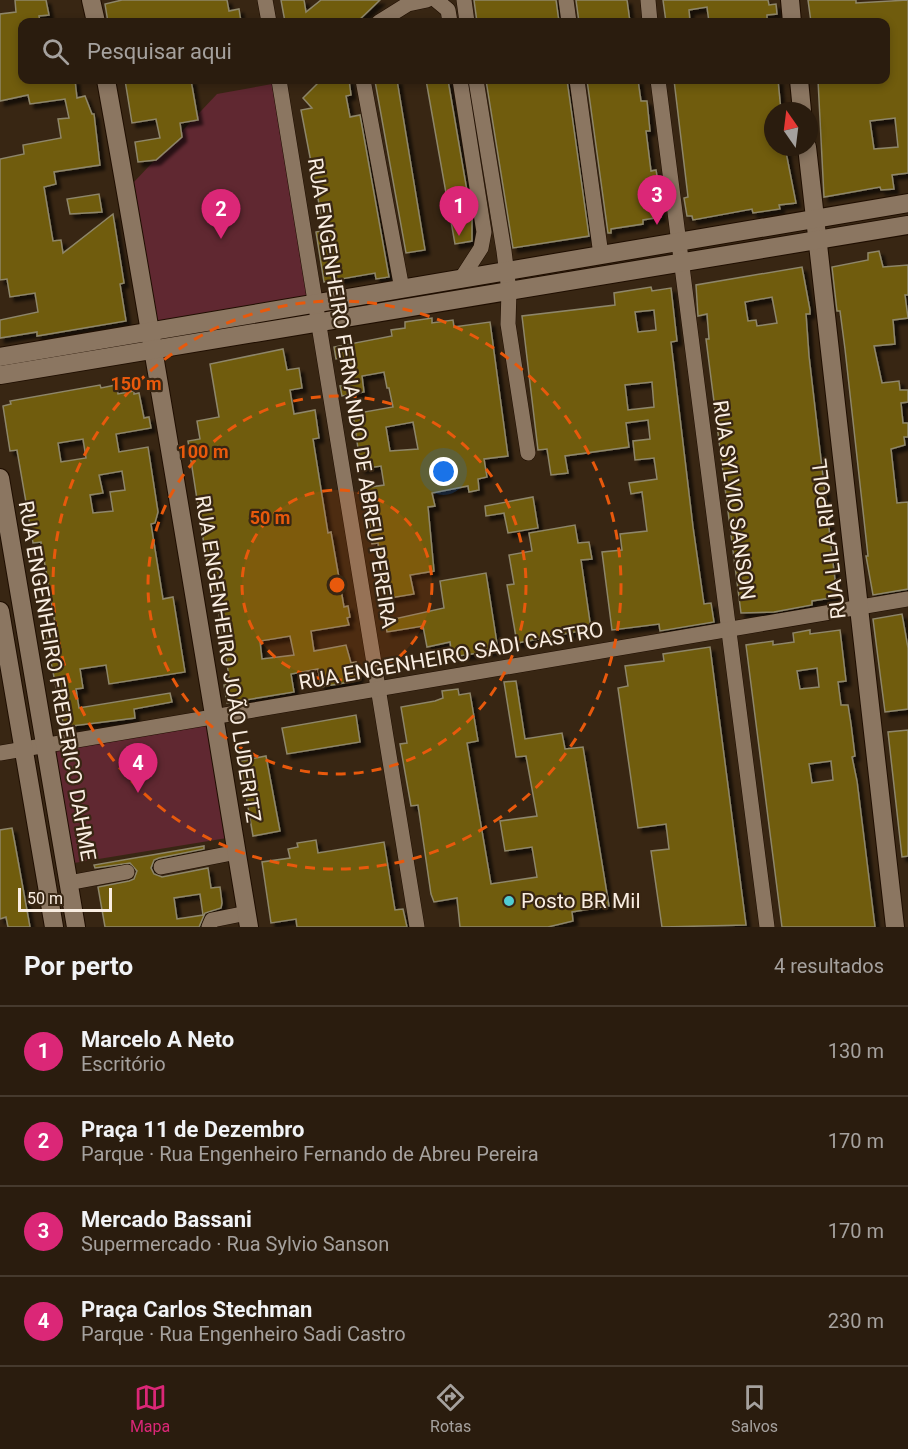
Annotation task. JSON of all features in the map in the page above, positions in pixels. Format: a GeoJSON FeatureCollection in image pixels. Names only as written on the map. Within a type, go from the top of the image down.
{"type":"FeatureCollection","features":[{"type":"Feature","properties":{"kind":"street"},"geometry":{"type":"LineString","coordinates":[[91,0],[95,18]]}},
{"type":"Feature","properties":{"kind":"street"},"geometry":{"type":"LineString","coordinates":[[265,0],[268,18]]}},
{"type":"Feature","properties":{"kind":"street"},"geometry":{"type":"LineString","coordinates":[[386,18],[408,4],[427,0]]}},
{"type":"Feature","properties":{"kind":"street"},"geometry":{"type":"LineString","coordinates":[[436,0],[448,10],[449,18]]}},
{"type":"Feature","properties":{"kind":"street"},"geometry":{"type":"LineString","coordinates":[[464,0],[466,18]]}},
{"type":"Feature","properties":{"kind":"street"},"geometry":{"type":"LineString","coordinates":[[566,0],[568,18]]}},
{"type":"Feature","properties":{"kind":"street"},"geometry":{"type":"LineString","coordinates":[[648,0],[650,18]]}},
{"type":"Feature","properties":{"kind":"street"},"geometry":{"type":"LineString","coordinates":[[790,0],[792,18]]}},
{"type":"Feature","properties":{"kind":"street","name":"RUA ENGENHEIRO JOÃO LUDERITZ"},"geometry":{"type":"LineString","coordinates":[[107,84],[153,340],[213,718],[248,920]]}},
{"type":"Feature","properties":{"kind":"street","name":"RUA ENGENHEIRO FERNANDO DE ABREU PEREIRA"},"geometry":{"type":"LineString","coordinates":[[280,84],[417,927]]}},
{"type":"Feature","properties":{"kind":"street"},"geometry":{"type":"LineString","coordinates":[[364,84],[402,289]]}},
{"type":"Feature","properties":{"kind":"street"},"geometry":{"type":"LineString","coordinates":[[461,84],[484,232],[481,248],[461,279]]}},
{"type":"Feature","properties":{"kind":"street"},"geometry":{"type":"LineString","coordinates":[[477,84],[509,291],[508,324],[528,453]]}},
{"type":"Feature","properties":{"kind":"street"},"geometry":{"type":"LineString","coordinates":[[578,84],[601,255]]}},
{"type":"Feature","properties":{"kind":"street","name":"RUA SYLVIO SANSON"},"geometry":{"type":"LineString","coordinates":[[658,84],[767,927]]}},
{"type":"Feature","properties":{"kind":"street"},"geometry":{"type":"LineString","coordinates":[[799,84],[801,102]]}},
{"type":"Feature","properties":{"kind":"street","name":"RUA LILA RIPOLL"},"geometry":{"type":"LineString","coordinates":[[808,156],[895,927]]}},
{"type":"Feature","properties":{"kind":"street"},"geometry":{"type":"LineString","coordinates":[[0,375],[317,303],[908,203]]}},
{"type":"Feature","properties":{"kind":"street"},"geometry":{"type":"LineString","coordinates":[[0,357],[320,322],[908,225]]}},
{"type":"Feature","properties":{"kind":"street","name":"RUA ENGENHEIRO FREDERICO DAHME"},"geometry":{"type":"LineString","coordinates":[[0,478],[76,927]]}},
{"type":"Feature","properties":{"kind":"street","name":"RUA ENGENHEIRO SADI CASTRO"},"geometry":{"type":"LineString","coordinates":[[0,753],[908,598]]}},
{"type":"Feature","properties":{"kind":"street","name":"RUA ENGENHEIRO FREDERICO DAHME"},"geometry":{"type":"LineString","coordinates":[[0,612],[54,927]]}},
{"type":"Feature","properties":{"kind":"street"},"geometry":{"type":"LineString","coordinates":[[161,867],[237,852]]}},
{"type":"Feature","properties":{"kind":"street"},"geometry":{"type":"LineString","coordinates":[[68,883],[127,872]]}},
{"type":"Feature","properties":{"kind":"street"},"geometry":{"type":"LineString","coordinates":[[209,927],[212,920],[248,920]]}},
{"type":"Feature","properties":{"kind":"shaded area"},"geometry":{"type":"Polygon","coordinates":[[[272,84],[308,297],[157,322],[134,182],[217,94],[272,84]]]}},
{"type":"Feature","properties":{"kind":"shaded area"},"geometry":{"type":"Polygon","coordinates":[[[208,723],[227,838],[68,864],[49,749],[208,723]]]}},
{"type":"Feature","properties":{"kind":"building"},"geometry":{"type":"Polygon","coordinates":[[[15,0],[46,0],[49,15],[39,16],[39,18],[18,18],[18,84],[75,84],[77,98],[85,96],[94,114],[100,165],[54,172],[56,184],[44,187],[53,241],[61,240],[63,253],[113,214],[124,283],[120,284],[126,321],[37,336],[37,332],[0,338],[0,320],[38,312],[35,293],[10,297],[7,279],[0,280],[0,159],[24,154],[23,145],[61,138],[58,119],[69,118],[65,99],[30,104],[28,95],[0,101],[0,14],[16,12],[15,0]]]}},
{"type":"Feature","properties":{"kind":"building"},"geometry":{"type":"Polygon","coordinates":[[[122,0],[227,0],[229,11],[239,9],[240,18],[107,18],[105,4],[122,0]]]}},
{"type":"Feature","properties":{"kind":"building"},"geometry":{"type":"Polygon","coordinates":[[[281,0],[304,0],[306,12],[321,0],[380,0],[361,18],[284,18],[281,0]]]}},
{"type":"Feature","properties":{"kind":"building"},"geometry":{"type":"Polygon","coordinates":[[[474,0],[556,0],[558,18],[476,18],[474,0]]]}},
{"type":"Feature","properties":{"kind":"building"},"geometry":{"type":"Polygon","coordinates":[[[576,0],[627,0],[629,18],[578,18],[576,0]]]}},
{"type":"Feature","properties":{"kind":"building"},"geometry":{"type":"Polygon","coordinates":[[[663,0],[768,0],[769,5],[776,4],[777,14],[767,15],[767,18],[708,18],[707,7],[689,10],[690,18],[665,18],[663,0]]]}},
{"type":"Feature","properties":{"kind":"building"},"geometry":{"type":"Polygon","coordinates":[[[808,0],[856,0],[856,3],[908,0],[908,173],[892,175],[894,189],[881,190],[880,187],[824,197],[818,84],[890,84],[890,18],[810,18],[808,0]],[[895,118],[870,121],[874,149],[898,147],[895,118]]]}},
{"type":"Feature","properties":{"kind":"building"},"geometry":{"type":"Polygon","coordinates":[[[126,84],[192,84],[198,120],[180,123],[182,137],[156,160],[138,162],[135,142],[160,138],[156,119],[132,123],[126,84]]]}},
{"type":"Feature","properties":{"kind":"building"},"geometry":{"type":"Polygon","coordinates":[[[317,84],[350,84],[351,95],[346,96],[350,117],[360,115],[389,277],[376,279],[375,273],[324,282],[316,232],[324,230],[301,110],[312,108],[303,98],[317,84]]]}},
{"type":"Feature","properties":{"kind":"building"},"geometry":{"type":"Polygon","coordinates":[[[376,84],[398,84],[425,250],[406,253],[376,84]]]}},
{"type":"Feature","properties":{"kind":"building"},"geometry":{"type":"Polygon","coordinates":[[[427,84],[449,84],[472,220],[472,241],[455,244],[427,84]]]}},
{"type":"Feature","properties":{"kind":"building"},"geometry":{"type":"Polygon","coordinates":[[[487,84],[568,84],[589,236],[513,248],[487,84]]]}},
{"type":"Feature","properties":{"kind":"building"},"geometry":{"type":"Polygon","coordinates":[[[588,84],[639,84],[641,101],[647,101],[650,131],[646,131],[651,171],[656,170],[661,217],[643,220],[643,224],[611,229],[611,233],[608,233],[588,84]]]}},
{"type":"Feature","properties":{"kind":"building"},"geometry":{"type":"Polygon","coordinates":[[[674,84],[778,84],[780,102],[764,102],[764,156],[787,156],[796,203],[779,205],[780,209],[753,213],[752,209],[693,220],[692,216],[687,216],[684,198],[688,197],[674,84]]]}},
{"type":"Feature","properties":{"kind":"building"},"geometry":{"type":"Polygon","coordinates":[[[99,194],[102,212],[70,214],[67,199],[99,194]]]}},
{"type":"Feature","properties":{"kind":"building"},"geometry":{"type":"Polygon","coordinates":[[[879,251],[883,267],[908,265],[908,295],[905,295],[908,318],[893,320],[895,344],[874,346],[882,383],[899,381],[900,390],[908,390],[908,402],[901,403],[903,423],[908,423],[908,437],[904,437],[905,445],[891,449],[897,503],[908,502],[908,589],[873,595],[866,556],[868,556],[845,349],[840,311],[837,311],[832,267],[868,260],[868,253],[879,251]]]}},
{"type":"Feature","properties":{"kind":"building"},"geometry":{"type":"Polygon","coordinates":[[[802,267],[810,310],[810,314],[806,314],[809,356],[837,597],[812,601],[812,605],[774,612],[741,613],[706,339],[709,339],[707,314],[698,316],[696,285],[802,267]],[[772,297],[745,302],[748,321],[756,320],[757,326],[777,323],[772,297]]]}},
{"type":"Feature","properties":{"kind":"building"},"geometry":{"type":"Polygon","coordinates":[[[651,287],[652,291],[671,288],[677,341],[671,342],[693,527],[704,604],[711,603],[714,622],[660,631],[659,624],[612,630],[602,552],[622,550],[620,534],[647,531],[642,492],[631,494],[629,483],[657,479],[654,458],[635,460],[633,441],[650,439],[648,420],[626,423],[629,447],[565,456],[568,473],[551,475],[547,449],[538,450],[522,316],[615,305],[614,293],[651,287]],[[654,310],[635,312],[638,332],[656,330],[654,310]],[[652,382],[625,385],[628,410],[654,407],[652,382]]]}},
{"type":"Feature","properties":{"kind":"building"},"geometry":{"type":"Polygon","coordinates":[[[432,318],[432,323],[453,320],[454,327],[490,322],[508,456],[484,459],[487,477],[478,479],[479,490],[469,492],[468,486],[432,493],[435,506],[428,507],[434,571],[410,575],[414,594],[384,599],[381,581],[384,580],[378,543],[372,544],[364,488],[384,485],[381,466],[361,469],[353,414],[393,407],[384,372],[362,376],[364,392],[342,396],[340,386],[349,385],[345,363],[342,358],[336,359],[334,347],[392,336],[391,330],[405,328],[405,322],[432,318]],[[413,422],[386,427],[390,451],[418,449],[413,422]]]}},
{"type":"Feature","properties":{"kind":"building"},"geometry":{"type":"Polygon","coordinates":[[[283,349],[287,370],[299,368],[302,388],[290,390],[294,414],[315,410],[319,438],[313,439],[328,533],[331,532],[344,607],[348,606],[350,617],[347,618],[349,625],[311,631],[314,651],[346,645],[351,663],[356,662],[359,676],[355,681],[321,687],[318,669],[291,674],[294,692],[227,703],[224,685],[230,684],[226,657],[215,590],[211,590],[188,441],[200,439],[197,421],[219,417],[210,364],[283,349]],[[290,636],[260,641],[262,659],[294,655],[290,636]]]}},
{"type":"Feature","properties":{"kind":"building"},"geometry":{"type":"Polygon","coordinates":[[[100,385],[101,388],[116,385],[118,394],[134,391],[134,394],[139,393],[144,418],[149,417],[151,428],[116,434],[119,452],[148,447],[158,512],[155,523],[151,524],[163,599],[173,597],[185,672],[109,684],[106,665],[80,669],[83,688],[76,689],[79,708],[170,693],[172,702],[134,709],[135,718],[64,727],[46,637],[57,635],[41,542],[33,543],[17,450],[10,451],[3,406],[11,404],[10,401],[100,385]],[[83,439],[58,443],[61,462],[86,458],[83,439]],[[122,471],[99,475],[103,493],[90,495],[93,513],[113,511],[110,492],[125,490],[122,471]]]}},
{"type":"Feature","properties":{"kind":"building"},"geometry":{"type":"Polygon","coordinates":[[[533,497],[538,528],[508,533],[504,513],[486,516],[485,506],[533,497]]]}},
{"type":"Feature","properties":{"kind":"building"},"geometry":{"type":"Polygon","coordinates":[[[575,525],[578,543],[589,542],[592,559],[581,560],[591,629],[517,643],[507,585],[514,584],[509,555],[532,551],[529,533],[575,525]]]}},
{"type":"Feature","properties":{"kind":"building"},"geometry":{"type":"Polygon","coordinates":[[[486,573],[498,650],[452,657],[450,642],[427,647],[423,626],[387,632],[385,621],[444,608],[440,581],[486,573]]]}},
{"type":"Feature","properties":{"kind":"building"},"geometry":{"type":"Polygon","coordinates":[[[902,614],[908,648],[908,709],[885,712],[873,619],[902,614]]]}},
{"type":"Feature","properties":{"kind":"building"},"geometry":{"type":"Polygon","coordinates":[[[810,630],[810,634],[840,630],[846,681],[838,682],[841,705],[848,705],[851,724],[855,756],[852,757],[875,927],[782,927],[746,645],[773,641],[773,645],[794,642],[793,633],[810,630]],[[817,668],[797,671],[800,689],[819,687],[817,668]],[[831,761],[809,764],[812,783],[833,780],[831,761]]]}},
{"type":"Feature","properties":{"kind":"building"},"geometry":{"type":"Polygon","coordinates":[[[710,647],[746,925],[662,927],[651,851],[669,849],[666,824],[638,828],[618,688],[628,686],[625,666],[664,661],[663,654],[710,647]]]}},
{"type":"Feature","properties":{"kind":"building"},"geometry":{"type":"Polygon","coordinates":[[[516,681],[525,739],[562,733],[565,749],[583,747],[609,906],[572,912],[573,921],[548,927],[460,927],[457,898],[434,902],[431,894],[418,805],[411,806],[400,744],[407,743],[401,707],[443,698],[442,691],[458,689],[459,695],[470,693],[478,741],[467,743],[491,884],[537,877],[532,847],[505,851],[500,821],[537,816],[526,756],[516,757],[504,682],[516,681]]]}},
{"type":"Feature","properties":{"kind":"building"},"geometry":{"type":"Polygon","coordinates":[[[356,715],[360,742],[287,754],[282,728],[356,715]]]}},
{"type":"Feature","properties":{"kind":"building"},"geometry":{"type":"Polygon","coordinates":[[[908,730],[908,856],[902,857],[888,732],[908,730]]]}},
{"type":"Feature","properties":{"kind":"building"},"geometry":{"type":"Polygon","coordinates":[[[266,756],[280,831],[253,836],[240,761],[266,756]]]}},
{"type":"Feature","properties":{"kind":"building"},"geometry":{"type":"Polygon","coordinates":[[[12,828],[30,927],[8,927],[6,917],[0,919],[0,830],[12,828]]]}},
{"type":"Feature","properties":{"kind":"building"},"geometry":{"type":"Polygon","coordinates":[[[316,840],[318,853],[384,842],[395,910],[403,909],[407,927],[297,927],[296,919],[271,923],[262,862],[290,858],[288,849],[298,847],[297,843],[316,840]]]}},
{"type":"Feature","properties":{"kind":"building"},"geometry":{"type":"Polygon","coordinates":[[[204,846],[204,849],[154,860],[151,868],[154,874],[162,877],[208,868],[211,888],[220,887],[221,908],[205,913],[199,927],[105,927],[98,887],[134,879],[137,871],[130,863],[95,868],[94,865],[204,846]],[[200,894],[174,898],[177,919],[203,915],[200,894]]]}},
{"type":"Feature","properties":{"kind":"place","name":"Mercado Bassani"},"geometry":{"type":"Point","coordinates":[657,225]}},
{"type":"Feature","properties":{"kind":"place","name":"Marcelo A Neto"},"geometry":{"type":"Point","coordinates":[459,236]}},
{"type":"Feature","properties":{"kind":"place","name":"Praça 11 de Dezembro"},"geometry":{"type":"Point","coordinates":[221,239]}},
{"type":"Feature","properties":{"kind":"place","name":"Praça Carlos Stechman"},"geometry":{"type":"Point","coordinates":[138,793]}},
{"type":"Feature","properties":{"kind":"place","name":"Posto BR Mil"},"geometry":{"type":"Point","coordinates":[509,901]}}]}
